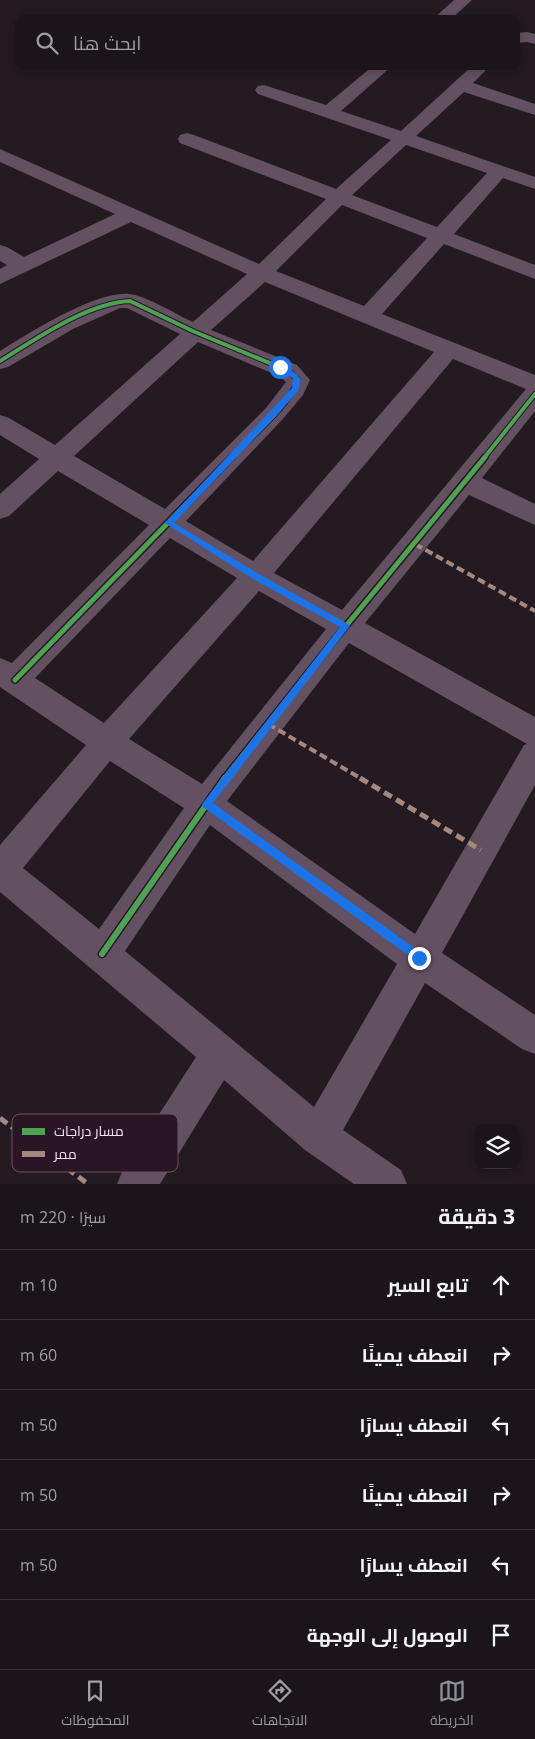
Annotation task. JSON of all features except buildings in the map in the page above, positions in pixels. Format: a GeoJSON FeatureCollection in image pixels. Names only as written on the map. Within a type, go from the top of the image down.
{"type":"FeatureCollection","features":[{"type":"Feature","properties":{"kind":"street"},"geometry":{"type":"LineString","coordinates":[[446,15],[464,0]]}},
{"type":"Feature","properties":{"kind":"street"},"geometry":{"type":"LineString","coordinates":[[520,38],[535,39]]}},
{"type":"Feature","properties":{"kind":"street"},"geometry":{"type":"LineString","coordinates":[[329,112],[379,70]]}},
{"type":"Feature","properties":{"kind":"street"},"geometry":{"type":"LineString","coordinates":[[0,509],[194,332],[262,274],[339,197],[478,70]]}},
{"type":"Feature","properties":{"kind":"street"},"geometry":{"type":"LineString","coordinates":[[461,85],[535,110]]}},
{"type":"Feature","properties":{"kind":"street"},"geometry":{"type":"LineString","coordinates":[[264,90],[535,183]]}},
{"type":"Feature","properties":{"kind":"street"},"geometry":{"type":"LineString","coordinates":[[187,139],[535,272]]}},
{"type":"Feature","properties":{"kind":"street"},"geometry":{"type":"LineString","coordinates":[[0,155],[262,274],[535,384]]}},
{"type":"Feature","properties":{"kind":"street"},"geometry":{"type":"LineString","coordinates":[[368,316],[499,171]]}},
{"type":"Feature","properties":{"kind":"street"},"geometry":{"type":"LineString","coordinates":[[0,276],[129,215]]}},
{"type":"Feature","properties":{"kind":"street"},"geometry":{"type":"LineString","coordinates":[[0,251],[22,266]]}},
{"type":"Feature","properties":{"kind":"street"},"geometry":{"type":"LineString","coordinates":[[0,361],[55,329],[118,300],[130,301],[194,332],[289,371],[295,377],[298,384],[274,414],[168,523],[7,675],[107,742],[206,804],[419,958],[535,1036]]}},
{"type":"Feature","properties":{"kind":"street"},"geometry":{"type":"LineString","coordinates":[[387,1184],[319,1136],[0,871],[107,742],[256,576],[449,349]]}},
{"type":"Feature","properties":{"kind":"street"},"geometry":{"type":"LineString","coordinates":[[102,954],[206,804],[345,626],[466,482],[535,394]]}},
{"type":"Feature","properties":{"kind":"street"},"geometry":{"type":"LineString","coordinates":[[0,424],[256,576],[535,732]]}},
{"type":"Feature","properties":{"kind":"street"},"geometry":{"type":"LineString","coordinates":[[466,482],[535,515]]}},
{"type":"Feature","properties":{"kind":"street"},"geometry":{"type":"LineString","coordinates":[[319,1136],[535,755]]}},
{"type":"Feature","properties":{"kind":"street"},"geometry":{"type":"LineString","coordinates":[[178,1119],[219,1054]]}},
{"type":"Feature","properties":{"kind":"street"},"geometry":{"type":"LineString","coordinates":[[137,1184],[145,1172]]}},
{"type":"Feature","properties":{"kind":"marked path"},"geometry":{"type":"LineString","coordinates":[[415,544],[535,611]]}},
{"type":"Feature","properties":{"kind":"marked path"},"geometry":{"type":"LineString","coordinates":[[268,724],[481,850]]}},
{"type":"Feature","properties":{"kind":"marked path"},"geometry":{"type":"LineString","coordinates":[[0,1118],[12,1127]]}},
{"type":"Feature","properties":{"kind":"marked path"},"geometry":{"type":"LineString","coordinates":[[72,1172],[88,1184]]}},
{"type":"Feature","properties":{"kind":"cycle path"},"geometry":{"type":"LineString","coordinates":[[0,361],[45,334],[85,314],[103,306],[130,301],[195,332],[289,371],[298,380],[295,389],[274,414],[15,680]]}},
{"type":"Feature","properties":{"kind":"cycle path"},"geometry":{"type":"LineString","coordinates":[[102,954],[193,822],[245,752],[535,394]]}},
{"type":"Feature","properties":{"kind":"route"},"geometry":{"type":"LineString","coordinates":[[280,367],[289,371],[298,380],[296,389],[168,523],[256,576],[345,626],[206,804],[419,958]]}}]}
